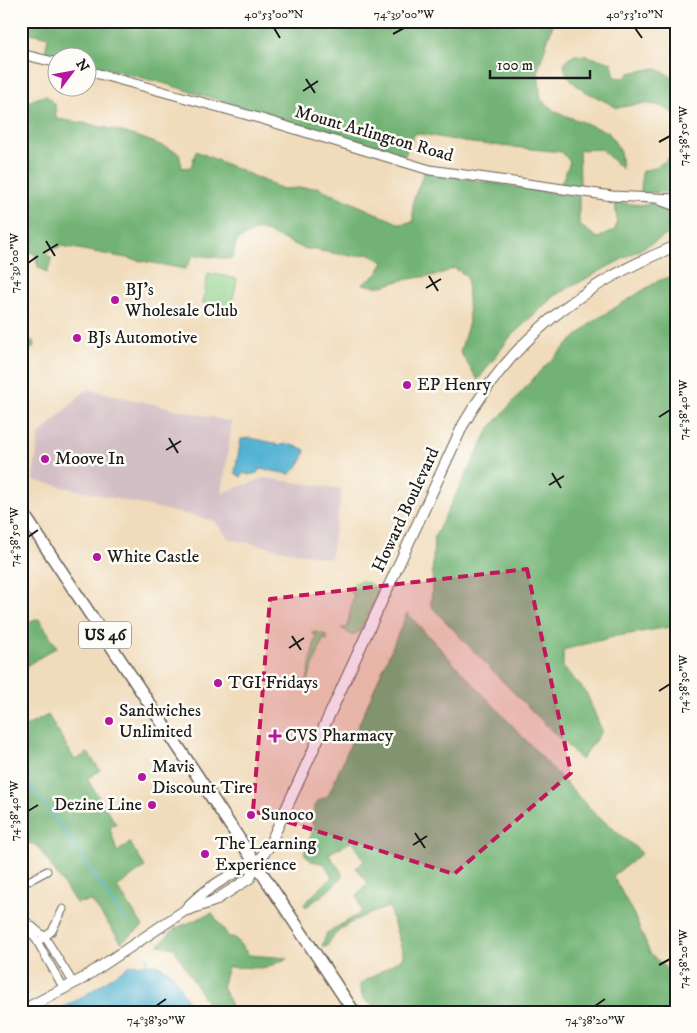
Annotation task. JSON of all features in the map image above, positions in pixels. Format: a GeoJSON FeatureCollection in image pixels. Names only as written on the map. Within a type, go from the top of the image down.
{"type":"FeatureCollection","features":[{"type":"Feature","properties":{"kind":"main road","name":"Howard Boulevard"},"geometry":{"type":"LineString","coordinates":[[256,864],[268,848],[463,424],[487,386],[526,340],[571,302],[620,272],[676,246]]}},
{"type":"Feature","properties":{"kind":"main road","name":"US 46"},"geometry":{"type":"LineString","coordinates":[[21,510],[354,1012]]}},
{"type":"Feature","properties":{"kind":"main road"},"geometry":{"type":"LineString","coordinates":[[21,1011],[74,984],[184,911],[192,902],[237,872],[256,864]]}},
{"type":"Feature","properties":{"kind":"street"},"geometry":{"type":"LineString","coordinates":[[21,54],[48,61]]}},
{"type":"Feature","properties":{"kind":"street","name":"Mount Arlington Road"},"geometry":{"type":"LineString","coordinates":[[98,74],[253,116],[430,170],[612,196],[676,199]]}},
{"type":"Feature","properties":{"kind":"street","name":"Mount Arlington Road"},"geometry":{"type":"LineString","coordinates":[[657,199],[676,206]]}},
{"type":"Feature","properties":{"kind":"street"},"geometry":{"type":"LineString","coordinates":[[21,885],[47,871]]}},
{"type":"Feature","properties":{"kind":"street"},"geometry":{"type":"LineString","coordinates":[[37,941],[52,931],[63,909]]}},
{"type":"Feature","properties":{"kind":"street"},"geometry":{"type":"LineString","coordinates":[[22,918],[45,937],[74,984]]}},
{"type":"Feature","properties":{"kind":"street"},"geometry":{"type":"LineString","coordinates":[[21,926],[30,932],[37,941],[64,990]]}},
{"type":"Feature","properties":{"kind":"highlighted area"},"geometry":{"type":"Polygon","coordinates":[[[527,569],[571,773],[454,874],[253,811],[270,599],[527,569]]]}},
{"type":"Feature","properties":{"kind":"shaded area"},"geometry":{"type":"Polygon","coordinates":[[[87,389],[232,422],[222,493],[264,478],[342,489],[330,559],[229,539],[215,521],[33,480],[39,435],[87,389]]]}},
{"type":"Feature","properties":{"kind":"green space"},"geometry":{"type":"Polygon","coordinates":[[[21,21],[554,21],[538,69],[541,100],[556,112],[608,132],[620,150],[622,169],[601,149],[579,150],[580,186],[560,186],[570,162],[562,152],[472,143],[415,133],[404,157],[163,83],[98,67],[98,48],[48,48],[48,55],[45,54],[48,37],[21,31],[21,21]]]}},
{"type":"Feature","properties":{"kind":"green space"},"geometry":{"type":"Polygon","coordinates":[[[575,55],[587,56],[612,63],[615,77],[625,78],[629,73],[656,68],[676,79],[676,117],[670,111],[656,105],[641,104],[617,108],[585,91],[571,80],[564,65],[566,60],[575,55]]]}},
{"type":"Feature","properties":{"kind":"green space"},"geometry":{"type":"Polygon","coordinates":[[[46,95],[55,104],[56,119],[119,131],[149,141],[179,153],[182,168],[191,167],[196,151],[283,189],[317,187],[400,224],[413,222],[413,201],[424,172],[579,197],[579,225],[598,238],[615,230],[617,219],[615,203],[646,205],[656,201],[676,211],[676,230],[554,296],[511,336],[478,380],[460,352],[469,322],[467,276],[454,268],[436,275],[402,280],[382,286],[371,286],[363,284],[377,274],[384,262],[368,254],[351,256],[303,248],[259,229],[237,240],[232,259],[194,255],[185,269],[62,246],[45,252],[52,259],[47,273],[38,267],[35,254],[27,251],[21,272],[21,102],[25,103],[46,95]]]}},
{"type":"Feature","properties":{"kind":"green space"},"geometry":{"type":"Polygon","coordinates":[[[676,143],[676,192],[641,193],[642,171],[664,162],[671,154],[676,143]]]}},
{"type":"Feature","properties":{"kind":"green space"},"geometry":{"type":"Polygon","coordinates":[[[208,273],[237,279],[231,309],[203,303],[208,273]]]}},
{"type":"Feature","properties":{"kind":"green space"},"geometry":{"type":"Polygon","coordinates":[[[676,275],[676,626],[617,636],[563,650],[563,667],[586,692],[602,731],[581,760],[431,606],[434,538],[489,429],[541,370],[592,322],[658,281],[676,275]]]}},
{"type":"Feature","properties":{"kind":"green space"},"geometry":{"type":"Polygon","coordinates":[[[21,336],[34,342],[33,348],[28,351],[23,344],[21,345],[21,336]]]}},
{"type":"Feature","properties":{"kind":"green space"},"geometry":{"type":"Polygon","coordinates":[[[362,581],[373,585],[377,594],[360,631],[352,635],[341,628],[347,628],[354,594],[349,591],[354,584],[362,581]]]}},
{"type":"Feature","properties":{"kind":"green space"},"geometry":{"type":"Polygon","coordinates":[[[407,613],[595,814],[642,853],[613,876],[634,915],[650,953],[676,978],[676,1012],[385,1012],[367,1002],[362,996],[360,984],[404,957],[389,907],[353,921],[337,932],[327,947],[322,946],[327,933],[362,912],[357,896],[368,883],[356,868],[364,861],[353,841],[328,854],[341,871],[342,878],[306,907],[304,904],[332,877],[325,864],[311,861],[304,853],[314,828],[311,820],[316,802],[328,796],[407,613]]]}},
{"type":"Feature","properties":{"kind":"green space"},"geometry":{"type":"Polygon","coordinates":[[[39,619],[57,647],[21,669],[21,625],[39,619]]]}},
{"type":"Feature","properties":{"kind":"green space"},"geometry":{"type":"Polygon","coordinates":[[[315,632],[326,635],[328,640],[323,639],[307,682],[311,684],[309,686],[301,681],[307,681],[316,635],[311,633],[315,632]]]}},
{"type":"Feature","properties":{"kind":"green space"},"geometry":{"type":"Polygon","coordinates":[[[48,715],[75,760],[88,753],[100,770],[87,779],[116,824],[110,828],[117,852],[130,843],[145,867],[117,887],[143,926],[121,942],[92,901],[76,903],[37,845],[21,842],[21,729],[48,715]]]}},
{"type":"Feature","properties":{"kind":"green space"},"geometry":{"type":"Polygon","coordinates":[[[212,913],[229,937],[234,937],[249,955],[288,958],[266,968],[228,967],[222,987],[234,1012],[212,1012],[174,948],[159,945],[174,929],[212,913]]]}},
{"type":"Feature","properties":{"kind":"water"},"geometry":{"type":"Polygon","coordinates":[[[250,438],[274,443],[278,446],[288,444],[305,450],[300,464],[290,474],[260,469],[257,473],[249,475],[242,473],[241,477],[235,473],[241,439],[250,438]]]}},
{"type":"Feature","properties":{"kind":"water"},"geometry":{"type":"Polygon","coordinates":[[[156,964],[172,973],[193,1012],[54,1012],[81,998],[130,965],[156,964]]]}},
{"type":"Feature","properties":{"kind":"waterway"},"geometry":{"type":"LineString","coordinates":[[21,774],[57,820],[126,922]]}},
{"type":"Feature","properties":{"kind":"waterway"},"geometry":{"type":"LineString","coordinates":[[147,957],[147,965]]}},
{"type":"Feature","properties":{"kind":"place","name":"BJ's Wholesale Club"},"geometry":{"type":"Point","coordinates":[115,300]}},
{"type":"Feature","properties":{"kind":"place","name":"BJs Automotive"},"geometry":{"type":"Point","coordinates":[77,338]}},
{"type":"Feature","properties":{"kind":"place","name":"EP Henry"},"geometry":{"type":"Point","coordinates":[407,385]}},
{"type":"Feature","properties":{"kind":"place","name":"Moove In"},"geometry":{"type":"Point","coordinates":[45,459]}},
{"type":"Feature","properties":{"kind":"place","name":"White Castle"},"geometry":{"type":"Point","coordinates":[97,557]}},
{"type":"Feature","properties":{"kind":"place","name":"TGI Fridays"},"geometry":{"type":"Point","coordinates":[218,683]}},
{"type":"Feature","properties":{"kind":"place","name":"Sandwiches Unlimited"},"geometry":{"type":"Point","coordinates":[109,721]}},
{"type":"Feature","properties":{"kind":"place","name":"CVS Pharmacy"},"geometry":{"type":"Point","coordinates":[275,736]}},
{"type":"Feature","properties":{"kind":"place","name":"Mavis Discount Tire"},"geometry":{"type":"Point","coordinates":[142,777]}},
{"type":"Feature","properties":{"kind":"place","name":"Dezine Line"},"geometry":{"type":"Point","coordinates":[152,805]}},
{"type":"Feature","properties":{"kind":"place","name":"Sunoco"},"geometry":{"type":"Point","coordinates":[251,815]}},
{"type":"Feature","properties":{"kind":"place","name":"The Learning Experience"},"geometry":{"type":"Point","coordinates":[205,854]}}]}
